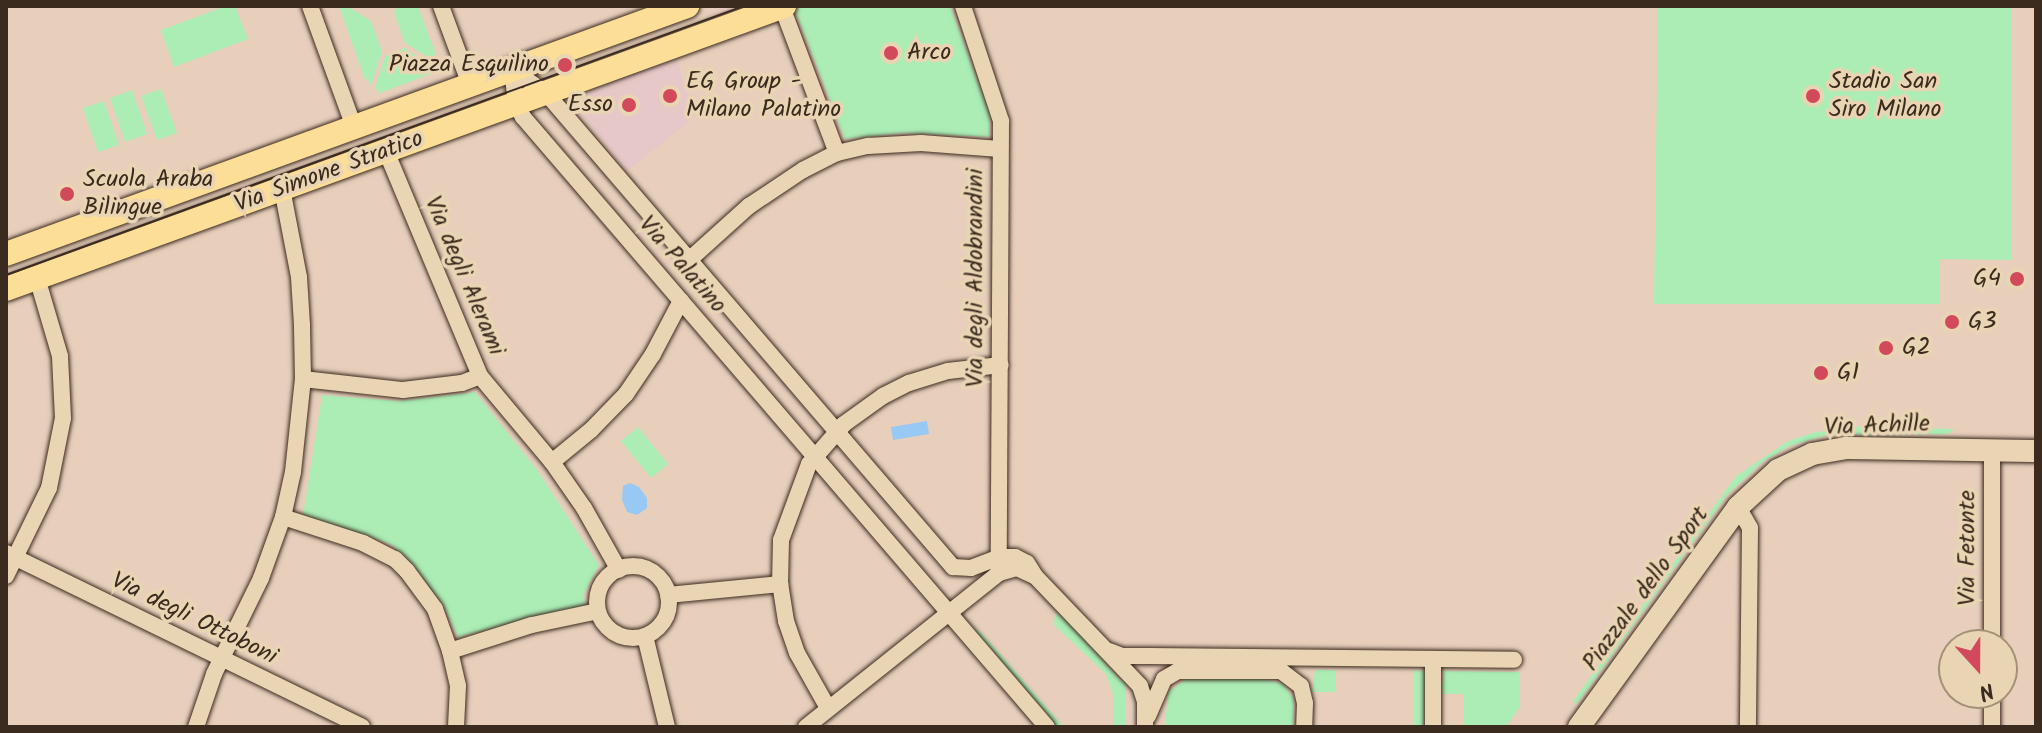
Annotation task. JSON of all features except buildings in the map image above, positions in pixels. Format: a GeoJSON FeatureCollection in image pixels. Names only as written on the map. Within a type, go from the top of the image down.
{"type":"FeatureCollection","features":[{"type":"Feature","properties":{"kind":"main road","name":"Via Simone Stratico"},"geometry":{"type":"LineString","coordinates":[[6,254],[687,6]]}},
{"type":"Feature","properties":{"kind":"main road","name":"Via Simone Stratico"},"geometry":{"type":"LineString","coordinates":[[6,289],[783,6]]}},
{"type":"Feature","properties":{"kind":"street"},"geometry":{"type":"LineString","coordinates":[[310,6],[354,127]]}},
{"type":"Feature","properties":{"kind":"street"},"geometry":{"type":"LineString","coordinates":[[441,6],[470,85]]}},
{"type":"Feature","properties":{"kind":"street"},"geometry":{"type":"LineString","coordinates":[[783,6],[837,153]]}},
{"type":"Feature","properties":{"kind":"street","name":"Via degli Aldobrandini"},"geometry":{"type":"LineString","coordinates":[[963,6],[1000,111],[999,565]]}},
{"type":"Feature","properties":{"kind":"street"},"geometry":{"type":"LineString","coordinates":[[512,70],[516,104]]}},
{"type":"Feature","properties":{"kind":"street","name":"Via Palatino"},"geometry":{"type":"LineString","coordinates":[[512,70],[546,93],[953,567],[999,565]]}},
{"type":"Feature","properties":{"kind":"street","name":"Via Palatino"},"geometry":{"type":"LineString","coordinates":[[516,104],[523,117],[950,614]]}},
{"type":"Feature","properties":{"kind":"street"},"geometry":{"type":"LineString","coordinates":[[689,260],[749,206],[837,153],[896,144],[1000,149]]}},
{"type":"Feature","properties":{"kind":"street","name":"Via degli Alerami"},"geometry":{"type":"LineString","coordinates":[[386,151],[480,376],[552,462],[584,508],[619,570]]}},
{"type":"Feature","properties":{"kind":"street"},"geometry":{"type":"LineString","coordinates":[[196,727],[222,659],[252,600],[283,517],[295,458],[303,379],[299,277],[282,189]]}},
{"type":"Feature","properties":{"kind":"street"},"geometry":{"type":"LineString","coordinates":[[6,576],[10,555],[49,488],[63,418],[60,356],[37,278]]}},
{"type":"Feature","properties":{"kind":"street"},"geometry":{"type":"LineString","coordinates":[[552,462],[591,430],[626,394],[653,354],[681,301]]}},
{"type":"Feature","properties":{"kind":"street"},"geometry":{"type":"LineString","coordinates":[[828,708],[797,653],[786,621],[780,584],[781,540],[789,513],[814,456],[836,431],[883,396],[909,383],[948,371],[1001,365]]}},
{"type":"Feature","properties":{"kind":"street"},"geometry":{"type":"LineString","coordinates":[[303,379],[403,390],[447,385],[480,376]]}},
{"type":"Feature","properties":{"kind":"street","name":"Via Achille"},"geometry":{"type":"LineString","coordinates":[[1738,507],[1778,470],[1823,451],[1845,448],[2036,451]]}},
{"type":"Feature","properties":{"kind":"street","name":"Via Fetonte"},"geometry":{"type":"LineString","coordinates":[[1992,450],[1992,629]]}},
{"type":"Feature","properties":{"kind":"street","name":"Piazzale dello Sport"},"geometry":{"type":"LineString","coordinates":[[1579,727],[1738,507],[1750,528],[1748,727]]}},
{"type":"Feature","properties":{"kind":"street"},"geometry":{"type":"LineString","coordinates":[[283,517],[328,530],[395,559],[435,609],[458,686],[456,727]]}},
{"type":"Feature","properties":{"kind":"street","name":"Via degli Ottoboni"},"geometry":{"type":"LineString","coordinates":[[10,555],[362,727]]}},
{"type":"Feature","properties":{"kind":"street"},"geometry":{"type":"LineString","coordinates":[[806,727],[939,618],[950,614],[999,565],[1035,576],[1107,650],[1142,690],[1145,726]]}},
{"type":"Feature","properties":{"kind":"street"},"geometry":{"type":"LineString","coordinates":[[635,567],[648,570],[661,580],[668,595],[664,620],[645,636],[618,635],[605,625],[598,611],[601,586],[619,570],[635,567]]}},
{"type":"Feature","properties":{"kind":"street"},"geometry":{"type":"LineString","coordinates":[[668,595],[780,584]]}},
{"type":"Feature","properties":{"kind":"street"},"geometry":{"type":"LineString","coordinates":[[934,595],[950,593],[963,601]]}},
{"type":"Feature","properties":{"kind":"street"},"geometry":{"type":"LineString","coordinates":[[450,651],[532,625],[598,611]]}},
{"type":"Feature","properties":{"kind":"street"},"geometry":{"type":"LineString","coordinates":[[950,614],[1047,727]]}},
{"type":"Feature","properties":{"kind":"street"},"geometry":{"type":"LineString","coordinates":[[645,636],[667,727]]}},
{"type":"Feature","properties":{"kind":"street"},"geometry":{"type":"LineString","coordinates":[[1107,650],[1122,656],[1514,660]]}},
{"type":"Feature","properties":{"kind":"street"},"geometry":{"type":"LineString","coordinates":[[1433,660],[1433,727]]}},
{"type":"Feature","properties":{"kind":"street"},"geometry":{"type":"LineString","coordinates":[[1145,726],[1159,688],[1171,674],[1190,670],[1290,674],[1301,686],[1305,703],[1304,727]]}},
{"type":"Feature","properties":{"kind":"shaded area"},"geometry":{"type":"Polygon","coordinates":[[[676,57],[695,117],[627,171],[576,107],[581,95],[676,57]]]}},
{"type":"Feature","properties":{"kind":"green space"},"geometry":{"type":"Polygon","coordinates":[[[226,6],[235,6],[248,39],[174,67],[161,30],[226,6]]]}},
{"type":"Feature","properties":{"kind":"green space"},"geometry":{"type":"Polygon","coordinates":[[[339,6],[347,6],[371,21],[382,51],[371,85],[364,77],[339,6]]]}},
{"type":"Feature","properties":{"kind":"green space"},"geometry":{"type":"Polygon","coordinates":[[[396,6],[418,6],[436,55],[434,61],[405,43],[394,13],[396,6]]]}},
{"type":"Feature","properties":{"kind":"green space"},"geometry":{"type":"Polygon","coordinates":[[[806,6],[950,6],[990,115],[989,137],[904,133],[845,139],[795,10],[806,6]]]}},
{"type":"Feature","properties":{"kind":"green space"},"geometry":{"type":"Polygon","coordinates":[[[1658,6],[2012,6],[2011,260],[1939,259],[1939,304],[1654,304],[1658,6]]]}},
{"type":"Feature","properties":{"kind":"green space"},"geometry":{"type":"Polygon","coordinates":[[[405,48],[432,66],[430,74],[380,93],[375,88],[385,56],[405,48]]]}},
{"type":"Feature","properties":{"kind":"green space"},"geometry":{"type":"Polygon","coordinates":[[[161,89],[177,133],[157,140],[141,96],[161,89]]]}},
{"type":"Feature","properties":{"kind":"green space"},"geometry":{"type":"Polygon","coordinates":[[[132,90],[147,134],[125,142],[110,98],[132,90]]]}},
{"type":"Feature","properties":{"kind":"green space"},"geometry":{"type":"Polygon","coordinates":[[[104,101],[119,145],[98,152],[83,108],[104,101]]]}},
{"type":"Feature","properties":{"kind":"green space"},"geometry":{"type":"Polygon","coordinates":[[[475,392],[538,471],[599,565],[584,594],[585,605],[458,637],[442,603],[393,545],[303,516],[322,395],[399,401],[475,392]]]}},
{"type":"Feature","properties":{"kind":"green space"},"geometry":{"type":"Polygon","coordinates":[[[638,427],[668,464],[651,478],[621,441],[638,427]]]}},
{"type":"Feature","properties":{"kind":"green space"},"geometry":{"type":"Polygon","coordinates":[[[1857,427],[1954,429],[1948,434],[1827,435],[1790,446],[1764,461],[1727,495],[1577,704],[1573,701],[1736,476],[1788,441],[1816,432],[1857,427]]]}},
{"type":"Feature","properties":{"kind":"green space"},"geometry":{"type":"Polygon","coordinates":[[[1061,613],[1121,681],[1126,682],[1125,727],[1114,727],[1113,694],[1106,674],[1054,625],[1055,616],[1061,613]]]}},
{"type":"Feature","properties":{"kind":"green space"},"geometry":{"type":"Polygon","coordinates":[[[968,625],[982,633],[1064,727],[1056,727],[968,625]]]}},
{"type":"Feature","properties":{"kind":"green space"},"geometry":{"type":"Polygon","coordinates":[[[1315,670],[1335,670],[1335,692],[1312,692],[1315,670]]]}},
{"type":"Feature","properties":{"kind":"green space"},"geometry":{"type":"Polygon","coordinates":[[[1414,671],[1425,671],[1424,727],[1414,727],[1414,671]]]}},
{"type":"Feature","properties":{"kind":"green space"},"geometry":{"type":"Polygon","coordinates":[[[1444,671],[1519,672],[1519,708],[1506,727],[1463,727],[1464,694],[1441,694],[1444,671]]]}},
{"type":"Feature","properties":{"kind":"green space"},"geometry":{"type":"Polygon","coordinates":[[[1186,679],[1265,679],[1283,684],[1293,698],[1294,727],[1165,727],[1168,692],[1186,679]]]}},
{"type":"Feature","properties":{"kind":"water"},"geometry":{"type":"Polygon","coordinates":[[[927,421],[929,434],[893,440],[891,427],[927,421]]]}},
{"type":"Feature","properties":{"kind":"water"},"geometry":{"type":"Polygon","coordinates":[[[630,483],[639,487],[647,498],[647,508],[637,515],[627,512],[622,500],[623,486],[630,483]]]}},
{"type":"Feature","properties":{"kind":"tram line"},"geometry":{"type":"LineString","coordinates":[[6,275],[744,6]]}},
{"type":"Feature","properties":{"kind":"place","name":"Arco"},"geometry":{"type":"Point","coordinates":[891,53]}},
{"type":"Feature","properties":{"kind":"place","name":"Piazza Esquilino"},"geometry":{"type":"Point","coordinates":[565,65]}},
{"type":"Feature","properties":{"kind":"place","name":"EG Group - Milano Palatino"},"geometry":{"type":"Point","coordinates":[670,96]}},
{"type":"Feature","properties":{"kind":"place","name":"Stadio San Siro Milano"},"geometry":{"type":"Point","coordinates":[1813,96]}},
{"type":"Feature","properties":{"kind":"place","name":"Esso"},"geometry":{"type":"Point","coordinates":[629,105]}},
{"type":"Feature","properties":{"kind":"place","name":"Scuola Araba Bilingue"},"geometry":{"type":"Point","coordinates":[67,194]}},
{"type":"Feature","properties":{"kind":"place","name":"G4"},"geometry":{"type":"Point","coordinates":[2017,279]}},
{"type":"Feature","properties":{"kind":"place","name":"G3"},"geometry":{"type":"Point","coordinates":[1952,322]}},
{"type":"Feature","properties":{"kind":"place","name":"G2"},"geometry":{"type":"Point","coordinates":[1886,348]}},
{"type":"Feature","properties":{"kind":"place","name":"G1"},"geometry":{"type":"Point","coordinates":[1821,373]}}]}
